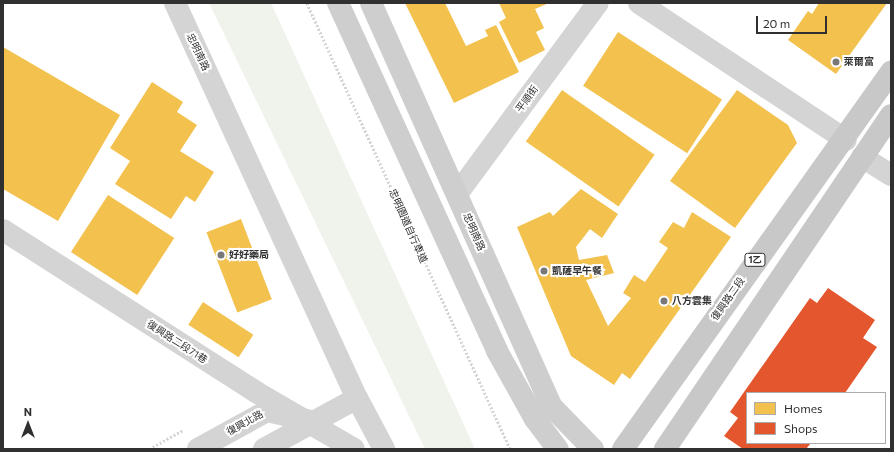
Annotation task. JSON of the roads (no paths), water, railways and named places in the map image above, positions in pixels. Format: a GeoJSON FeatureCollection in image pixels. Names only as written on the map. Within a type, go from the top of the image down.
{"type":"FeatureCollection","features":[{"type":"Feature","properties":{"kind":"main road"},"geometry":{"type":"LineString","coordinates":[[338,3],[497,351],[535,419],[558,449]]}},
{"type":"Feature","properties":{"kind":"main road","name":"忠明南路"},"geometry":{"type":"LineString","coordinates":[[371,3],[551,406],[593,449]]}},
{"type":"Feature","properties":{"kind":"main road","name":"復興路二段"},"geometry":{"type":"LineString","coordinates":[[623,449],[756,258],[846,140],[891,72]]}},
{"type":"Feature","properties":{"kind":"main road"},"geometry":{"type":"LineString","coordinates":[[665,449],[891,115]]}},
{"type":"Feature","properties":{"kind":"street","name":"忠明南路"},"geometry":{"type":"LineString","coordinates":[[175,3],[356,398],[384,449]]}},
{"type":"Feature","properties":{"kind":"street","name":"平順街"},"geometry":{"type":"LineString","coordinates":[[457,194],[598,3]]}},
{"type":"Feature","properties":{"kind":"street"},"geometry":{"type":"LineString","coordinates":[[639,3],[846,140]]}},
{"type":"Feature","properties":{"kind":"street"},"geometry":{"type":"LineString","coordinates":[[862,157],[891,175]]}},
{"type":"Feature","properties":{"kind":"street","name":"復興路二段71巷"},"geometry":{"type":"LineString","coordinates":[[3,230],[256,392],[310,421],[354,449]]}},
{"type":"Feature","properties":{"kind":"street"},"geometry":{"type":"LineString","coordinates":[[264,449],[310,421],[356,398]]}},
{"type":"Feature","properties":{"kind":"street","name":"復興北路"},"geometry":{"type":"LineString","coordinates":[[198,449],[267,411],[310,421]]}},
{"type":"Feature","properties":{"kind":"place","name":"萊爾富"},"geometry":{"type":"Point","coordinates":[836,62]}},
{"type":"Feature","properties":{"kind":"place","name":"好好藥局"},"geometry":{"type":"Point","coordinates":[221,255]}},
{"type":"Feature","properties":{"kind":"place","name":"凱薩早午餐"},"geometry":{"type":"Point","coordinates":[544,271]}},
{"type":"Feature","properties":{"kind":"place","name":"八方雲集"},"geometry":{"type":"Point","coordinates":[664,301]}}]}
